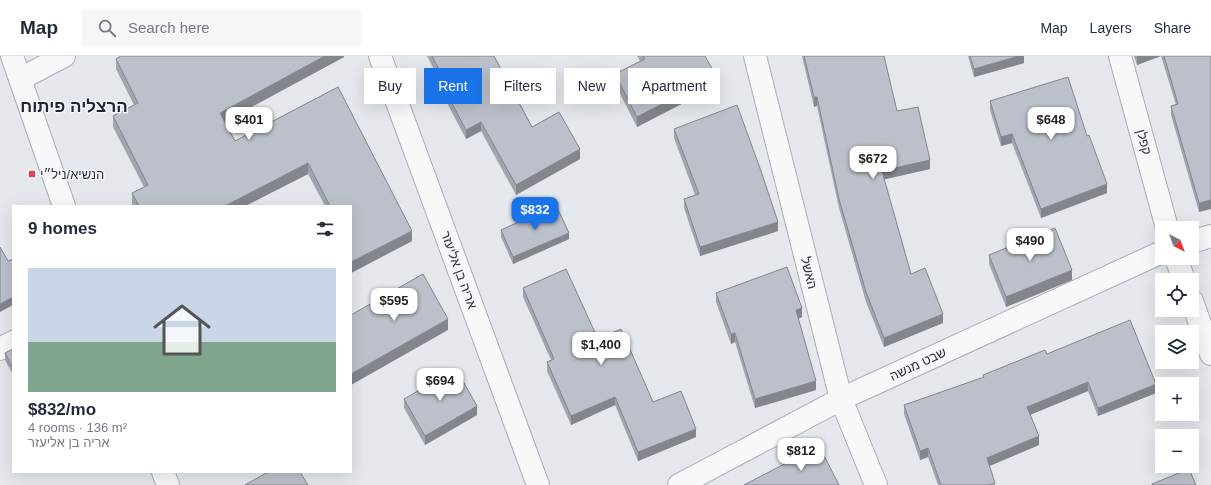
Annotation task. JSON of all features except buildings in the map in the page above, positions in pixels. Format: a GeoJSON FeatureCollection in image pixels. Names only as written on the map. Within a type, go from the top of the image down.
{"type":"FeatureCollection","features":[{"type":"Feature","properties":{"kind":"street"},"geometry":{"type":"LineString","coordinates":[[12,56],[64,205]]}},
{"type":"Feature","properties":{"kind":"street"},"geometry":{"type":"LineString","coordinates":[[20,78],[64,56]]}},
{"type":"Feature","properties":{"kind":"street","name":"אריה בן אליעזר"},"geometry":{"type":"LineString","coordinates":[[380,56],[538,485]]}},
{"type":"Feature","properties":{"kind":"street","name":"האשל"},"geometry":{"type":"LineString","coordinates":[[755,56],[841,399],[876,485]]}},
{"type":"Feature","properties":{"kind":"street","name":"קפלן"},"geometry":{"type":"LineString","coordinates":[[1120,56],[1165,221]]}},
{"type":"Feature","properties":{"kind":"street"},"geometry":{"type":"LineString","coordinates":[[1199,240],[1211,236]]}},
{"type":"Feature","properties":{"kind":"street","name":"שבט מנשה"},"geometry":{"type":"LineString","coordinates":[[679,485],[841,399],[1155,255]]}},
{"type":"Feature","properties":{"kind":"street"},"geometry":{"type":"LineString","coordinates":[[1198,317],[1211,354]]}},
{"type":"Feature","properties":{"kind":"street"},"geometry":{"type":"LineString","coordinates":[[0,349],[12,343]]}},
{"type":"Feature","properties":{"kind":"street"},"geometry":{"type":"LineString","coordinates":[[163,473],[168,485]]}},
{"type":"Feature","properties":{"kind":"place","name":"הנשיא/ניל״י"},"geometry":{"type":"Point","coordinates":[32,174]}},
{"type":"Feature","properties":{"kind":"district","name":"הרצליה פיתוח"},"geometry":{"type":"Point","coordinates":[74,106]}}]}
